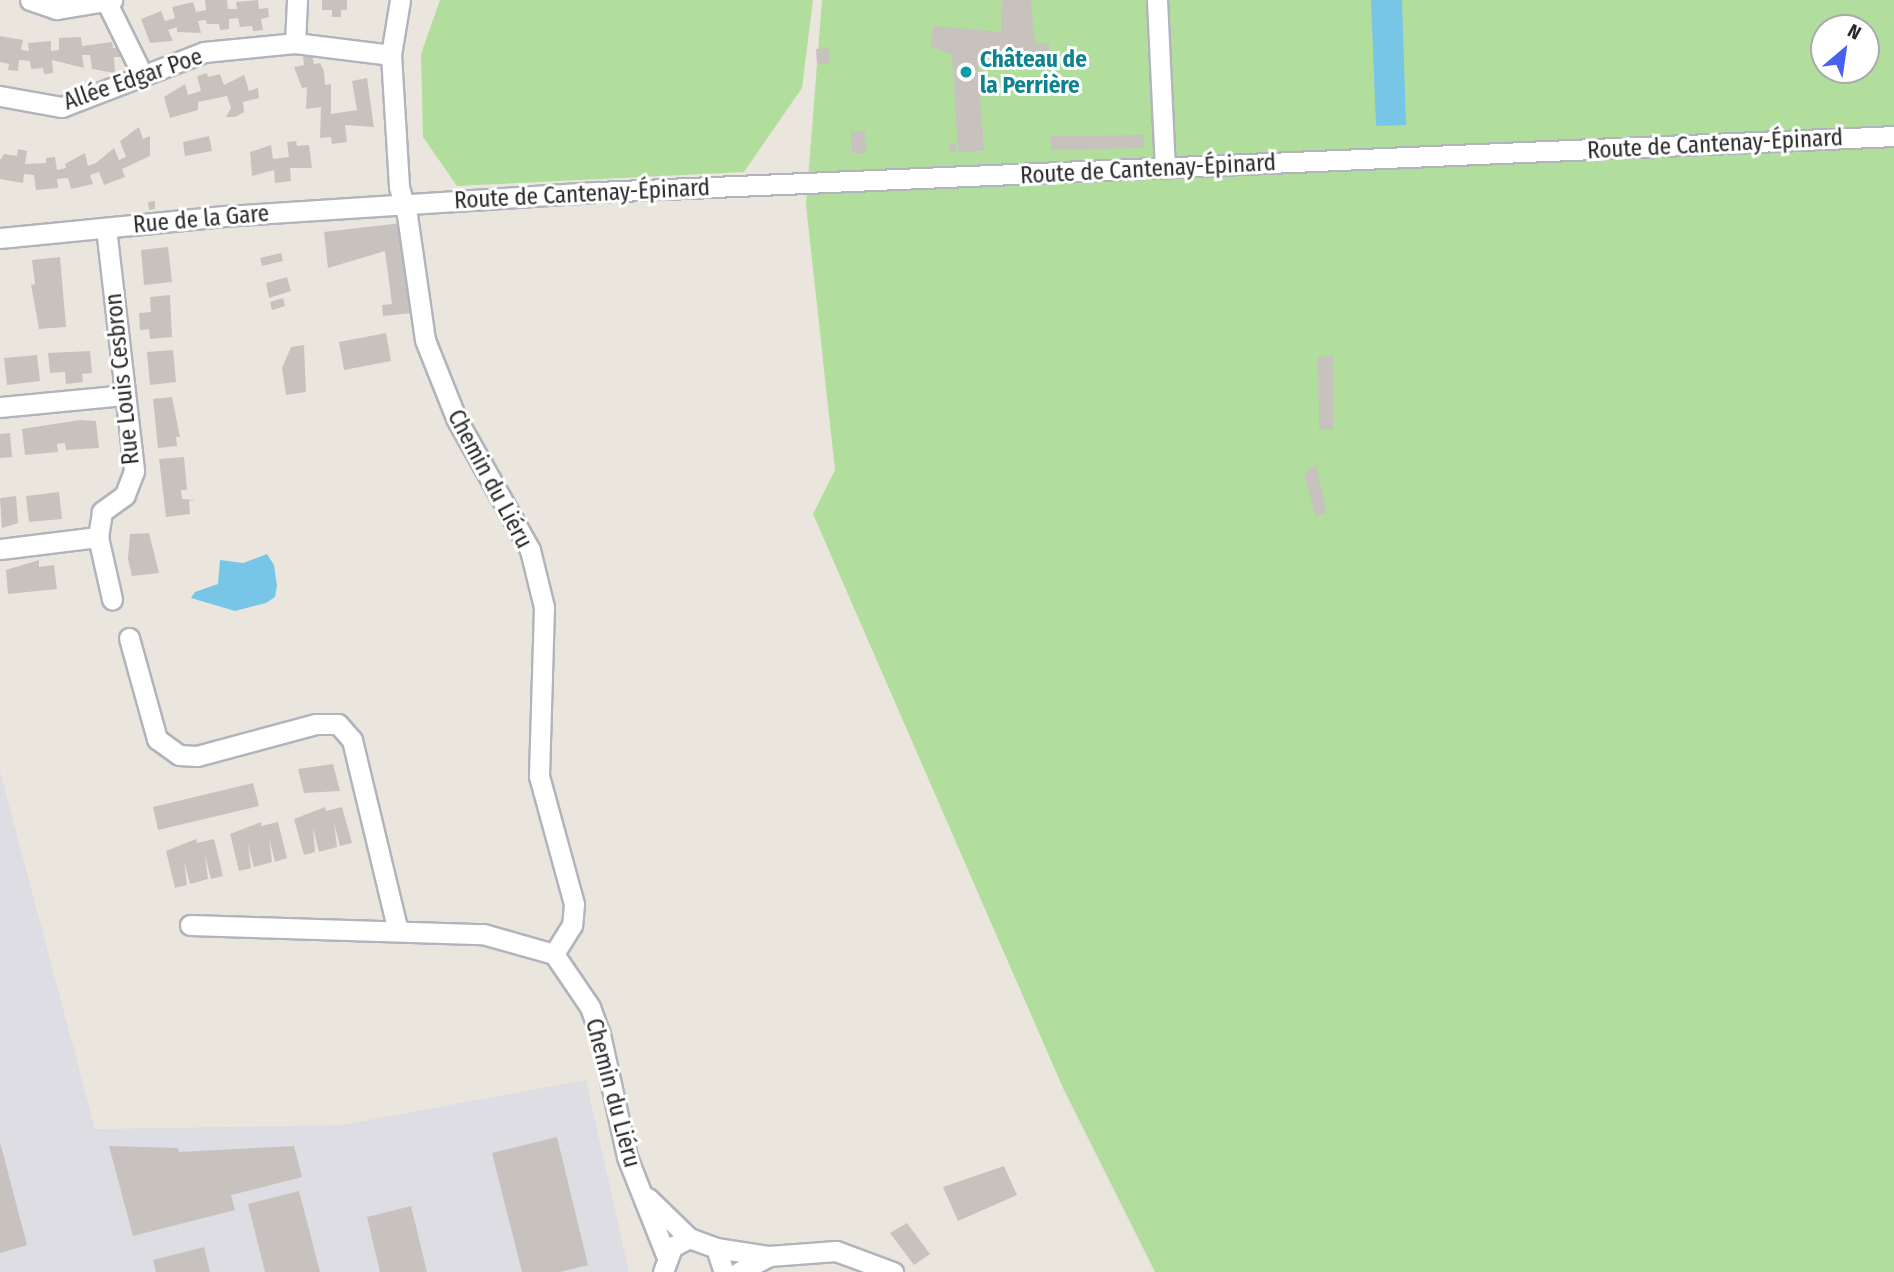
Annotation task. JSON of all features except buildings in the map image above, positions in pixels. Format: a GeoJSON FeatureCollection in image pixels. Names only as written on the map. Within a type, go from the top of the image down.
{"type":"FeatureCollection","features":[{"type":"Feature","properties":{"kind":"street"},"geometry":{"type":"LineString","coordinates":[[30,0],[56,9],[109,2],[143,76]]}},
{"type":"Feature","properties":{"kind":"street"},"geometry":{"type":"LineString","coordinates":[[295,43],[297,0]]}},
{"type":"Feature","properties":{"kind":"street","name":"Chemin du Liéru"},"geometry":{"type":"LineString","coordinates":[[400,0],[391,55],[403,203],[425,340],[438,380],[530,550],[544,607],[540,776],[575,904],[572,925],[554,954],[590,1007],[600,1034],[627,1157],[642,1192],[662,1266]]}},
{"type":"Feature","properties":{"kind":"street"},"geometry":{"type":"LineString","coordinates":[[1157,0],[1165,168]]}},
{"type":"Feature","properties":{"kind":"street","name":"Allée Edgar Poe"},"geometry":{"type":"LineString","coordinates":[[0,96],[62,107],[204,52],[295,43],[391,55]]}},
{"type":"Feature","properties":{"kind":"street","name":"Route de Cantenay-Épinard"},"geometry":{"type":"LineString","coordinates":[[403,203],[1894,136]]}},
{"type":"Feature","properties":{"kind":"street","name":"Rue de la Gare"},"geometry":{"type":"LineString","coordinates":[[0,238],[403,203]]}},
{"type":"Feature","properties":{"kind":"street","name":"Rue Louis Cesbron"},"geometry":{"type":"LineString","coordinates":[[98,537],[102,512],[125,495],[134,471],[106,228]]}},
{"type":"Feature","properties":{"kind":"street"},"geometry":{"type":"LineString","coordinates":[[0,407],[124,395]]}},
{"type":"Feature","properties":{"kind":"street"},"geometry":{"type":"LineString","coordinates":[[0,548],[98,537],[112,599]]}},
{"type":"Feature","properties":{"kind":"street"},"geometry":{"type":"LineString","coordinates":[[128,638],[157,739],[180,755],[197,755],[316,724],[338,724],[352,740],[398,932]]}},
{"type":"Feature","properties":{"kind":"street"},"geometry":{"type":"LineString","coordinates":[[190,925],[483,934],[554,954]]}},
{"type":"Feature","properties":{"kind":"street","name":"Chemin du Liéru"},"geometry":{"type":"LineString","coordinates":[[642,1192],[689,1238]]}},
{"type":"Feature","properties":{"kind":"street"},"geometry":{"type":"LineString","coordinates":[[662,1266],[689,1238],[716,1248],[769,1256],[836,1251],[893,1272]]}},
{"type":"Feature","properties":{"kind":"street"},"geometry":{"type":"LineString","coordinates":[[716,1248],[724,1272]]}},
{"type":"Feature","properties":{"kind":"street"},"geometry":{"type":"LineString","coordinates":[[739,1272],[769,1256]]}},
{"type":"Feature","properties":{"kind":"shaded area"},"geometry":{"type":"Polygon","coordinates":[[[0,771],[95,1129],[341,1125],[586,1080],[629,1272],[0,1272],[0,771]]]}},
{"type":"Feature","properties":{"kind":"green space"},"geometry":{"type":"Polygon","coordinates":[[[440,0],[813,0],[802,88],[744,172],[457,186],[423,137],[421,54],[440,0]]]}},
{"type":"Feature","properties":{"kind":"green space"},"geometry":{"type":"Polygon","coordinates":[[[822,0],[1894,0],[1894,1272],[1155,1272],[1063,1088],[813,514],[835,470],[806,205],[822,0]]]}},
{"type":"Feature","properties":{"kind":"water"},"geometry":{"type":"Polygon","coordinates":[[[1371,0],[1402,0],[1406,125],[1376,126],[1371,0]]]}},
{"type":"Feature","properties":{"kind":"water"},"geometry":{"type":"Polygon","coordinates":[[[267,554],[274,565],[277,586],[275,597],[266,603],[235,611],[191,598],[195,592],[218,584],[220,560],[243,563],[267,554]]]}},
{"type":"Feature","properties":{"kind":"place","name":"Château de la Perrière"},"geometry":{"type":"Point","coordinates":[966,72]}}]}
